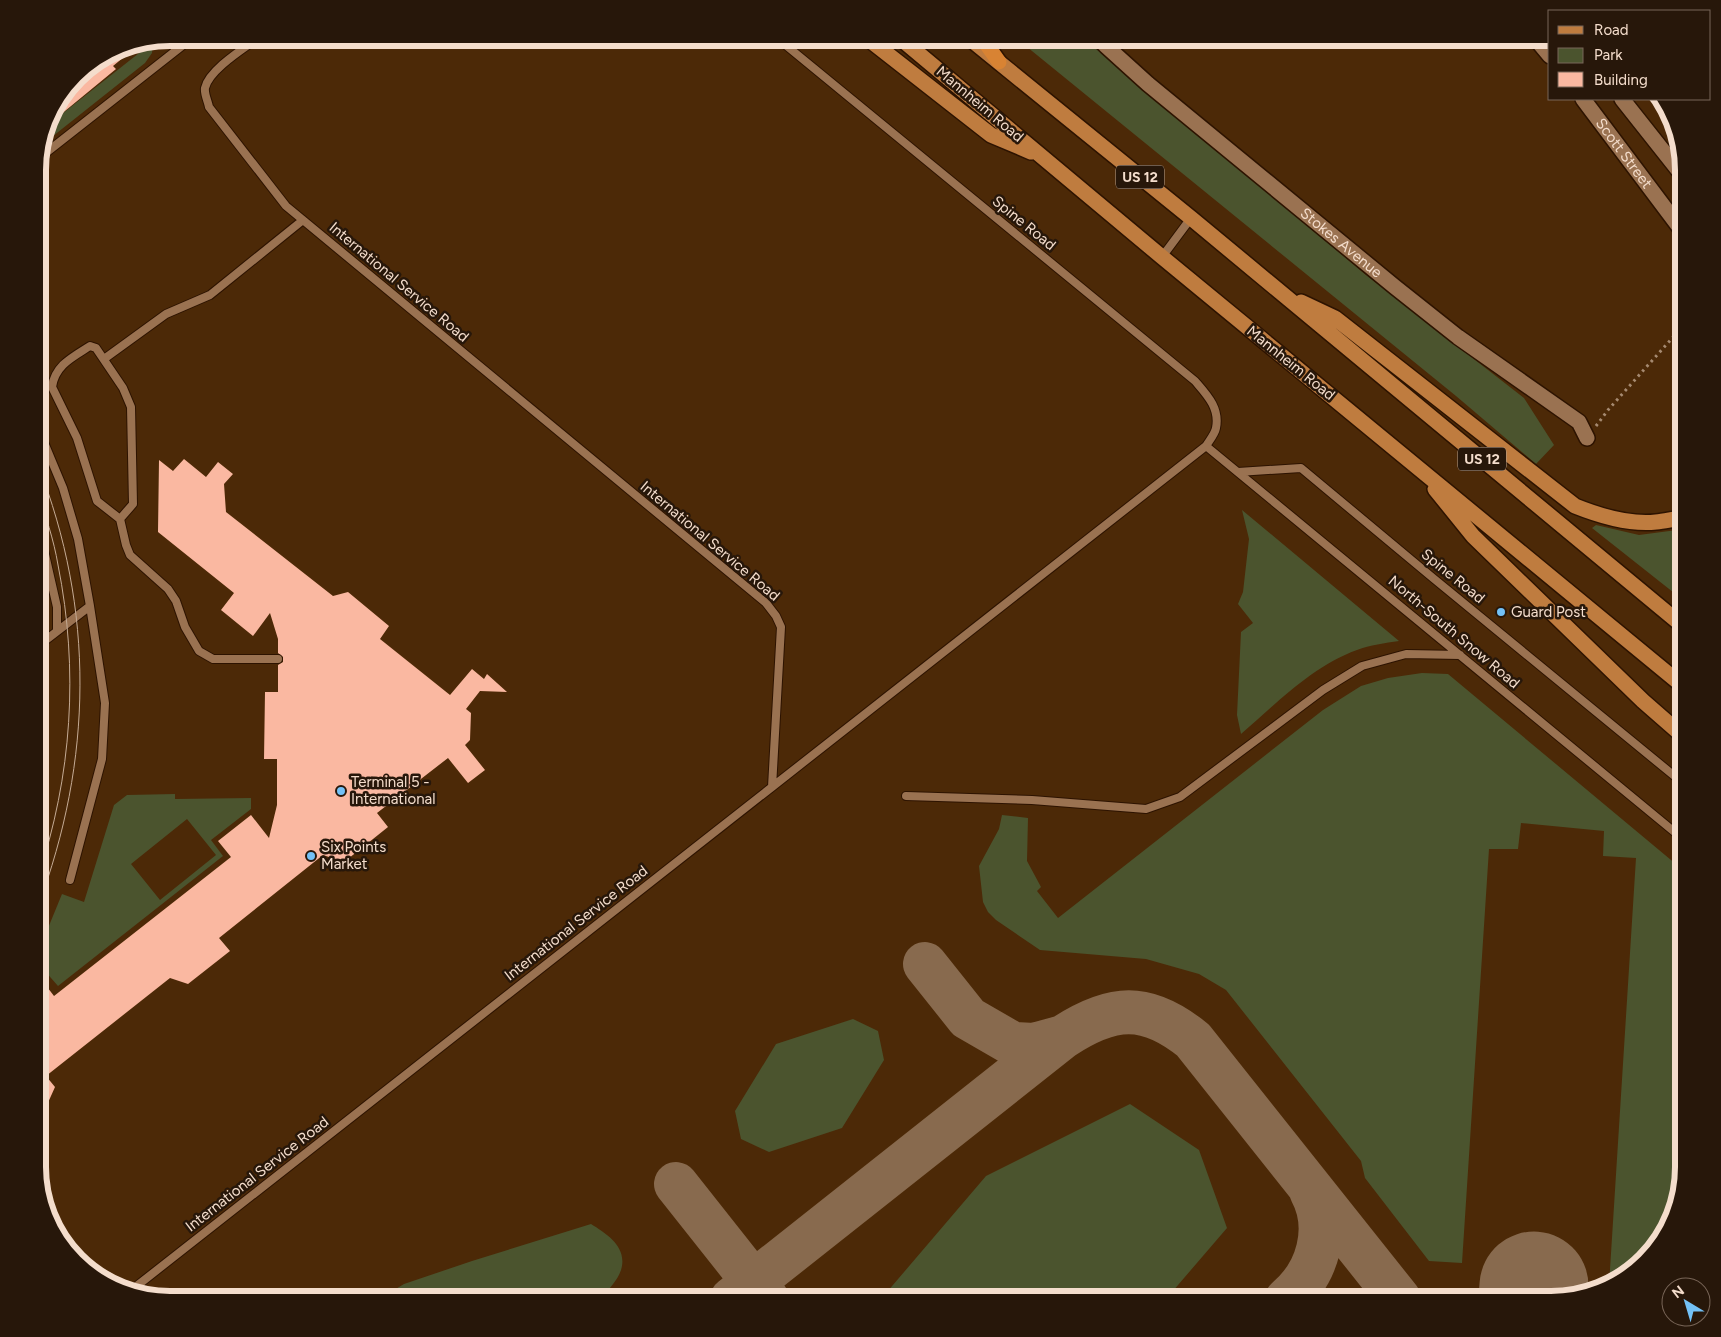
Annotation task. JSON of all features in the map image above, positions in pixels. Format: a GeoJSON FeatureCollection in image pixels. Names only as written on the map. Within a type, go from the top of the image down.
{"type":"FeatureCollection","features":[{"type":"Feature","properties":{"kind":"highway"},"geometry":{"type":"LineString","coordinates":[[988,46],[999,62]]}},
{"type":"Feature","properties":{"kind":"main road"},"geometry":{"type":"LineString","coordinates":[[877,46],[991,135],[1046,159]]}},
{"type":"Feature","properties":{"kind":"main road","name":"Mannheim Road"},"geometry":{"type":"LineString","coordinates":[[910,46],[1162,257],[1675,679]]}},
{"type":"Feature","properties":{"kind":"main road","name":"US 12"},"geometry":{"type":"LineString","coordinates":[[979,46],[1191,218],[1675,619]]}},
{"type":"Feature","properties":{"kind":"main road"},"geometry":{"type":"LineString","coordinates":[[1280,293],[1335,318],[1575,506],[1599,515],[1629,521],[1655,522],[1675,519]]}},
{"type":"Feature","properties":{"kind":"main road"},"geometry":{"type":"LineString","coordinates":[[1415,464],[1473,536],[1644,701],[1675,728]]}},
{"type":"Feature","properties":{"kind":"street","name":"Stokes Avenue"},"geometry":{"type":"LineString","coordinates":[[1106,46],[1148,84],[1402,293],[1458,337],[1579,422],[1587,438]]}},
{"type":"Feature","properties":{"kind":"street","name":"Scott Street"},"geometry":{"type":"LineString","coordinates":[[1583,100],[1675,220]]}},
{"type":"Feature","properties":{"kind":"street","name":"Scott Street"},"geometry":{"type":"LineString","coordinates":[[1623,100],[1674,164]]}},
{"type":"Feature","properties":{"kind":"lane"},"geometry":{"type":"LineString","coordinates":[[174,46],[177,50]]}},
{"type":"Feature","properties":{"kind":"lane"},"geometry":{"type":"LineString","coordinates":[[47,152],[182,46]]}},
{"type":"Feature","properties":{"kind":"lane","name":"International Service Road"},"geometry":{"type":"LineString","coordinates":[[136,1285],[772,787],[781,627],[776,616],[758,597],[286,206],[209,107],[204,90],[208,79],[220,67],[248,46]]}},
{"type":"Feature","properties":{"kind":"lane","name":"Spine Road"},"geometry":{"type":"LineString","coordinates":[[787,46],[1195,381],[1211,399],[1216,415],[1216,429],[1206,446]]}},
{"type":"Feature","properties":{"kind":"lane"},"geometry":{"type":"LineString","coordinates":[[1162,257],[1191,218]]}},
{"type":"Feature","properties":{"kind":"lane"},"geometry":{"type":"LineString","coordinates":[[104,359],[166,314],[210,295],[303,220]]}},
{"type":"Feature","properties":{"kind":"lane"},"geometry":{"type":"LineString","coordinates":[[120,520],[132,504],[132,407],[123,388],[104,359],[96,348],[90,346],[60,366],[53,378],[52,387],[77,438],[97,501],[120,520],[130,555],[168,589],[176,600],[185,627],[199,651],[213,659],[278,659]]}},
{"type":"Feature","properties":{"kind":"lane"},"geometry":{"type":"LineString","coordinates":[[772,787],[1206,446]]}},
{"type":"Feature","properties":{"kind":"lane","name":"North-South Snow Road"},"geometry":{"type":"LineString","coordinates":[[1206,446],[1675,833]]}},
{"type":"Feature","properties":{"kind":"lane"},"geometry":{"type":"LineString","coordinates":[[47,450],[62,488],[78,539],[105,703],[102,759],[70,880]]}},
{"type":"Feature","properties":{"kind":"lane","name":"Spine Road"},"geometry":{"type":"LineString","coordinates":[[1238,472],[1301,468],[1675,776]]}},
{"type":"Feature","properties":{"kind":"lane"},"geometry":{"type":"LineString","coordinates":[[47,563],[57,607],[57,631]]}},
{"type":"Feature","properties":{"kind":"lane"},"geometry":{"type":"LineString","coordinates":[[47,639],[90,606]]}},
{"type":"Feature","properties":{"kind":"lane"},"geometry":{"type":"LineString","coordinates":[[906,796],[1032,800],[1146,809],[1180,797],[1323,690],[1362,666],[1406,654],[1460,655]]}},
{"type":"Feature","properties":{"kind":"path"},"geometry":{"type":"LineString","coordinates":[[1587,438],[1608,410],[1675,336]]}},
{"type":"Feature","properties":{"kind":"green space"},"geometry":{"type":"Polygon","coordinates":[[[1026,46],[1093,46],[1366,275],[1524,398],[1554,445],[1536,464],[1456,396],[1026,46]]]}},
{"type":"Feature","properties":{"kind":"green space"},"geometry":{"type":"Polygon","coordinates":[[[153,47],[152,53],[145,63],[50,139],[59,116],[144,49],[153,47]]]}},
{"type":"Feature","properties":{"kind":"green space"},"geometry":{"type":"Polygon","coordinates":[[[1242,510],[1399,641],[1362,648],[1325,666],[1281,698],[1241,734],[1237,715],[1241,632],[1253,623],[1238,604],[1243,592],[1249,539],[1242,510]]]}},
{"type":"Feature","properties":{"kind":"green space"},"geometry":{"type":"Polygon","coordinates":[[[1596,525],[1639,535],[1675,530],[1675,594],[1592,528],[1596,525]]]}},
{"type":"Feature","properties":{"kind":"green space"},"geometry":{"type":"Polygon","coordinates":[[[1422,673],[1448,674],[1675,863],[1675,1166],[1672,1191],[1662,1221],[1649,1242],[1632,1260],[1610,1275],[1636,858],[1603,856],[1604,831],[1521,823],[1518,849],[1489,849],[1462,1263],[1429,1261],[1365,1178],[1361,1161],[1226,990],[1199,974],[1146,959],[1040,950],[996,920],[988,912],[983,902],[979,866],[999,829],[1002,815],[1028,818],[1027,861],[1041,887],[1037,891],[1058,918],[1323,710],[1361,686],[1388,678],[1422,673]]]}},
{"type":"Feature","properties":{"kind":"green space"},"geometry":{"type":"Polygon","coordinates":[[[175,794],[175,799],[251,798],[251,809],[211,840],[223,856],[58,986],[47,973],[47,931],[62,894],[84,902],[114,805],[127,795],[175,794]],[[187,819],[131,864],[160,900],[216,855],[187,819]]]}},
{"type":"Feature","properties":{"kind":"green space"},"geometry":{"type":"Polygon","coordinates":[[[853,1019],[878,1031],[884,1060],[842,1128],[769,1152],[741,1139],[735,1111],[776,1044],[853,1019]]]}},
{"type":"Feature","properties":{"kind":"green space"},"geometry":{"type":"Polygon","coordinates":[[[1130,1104],[1199,1150],[1227,1228],[1173,1291],[888,1291],[986,1176],[1130,1104]]]}},
{"type":"Feature","properties":{"kind":"green space"},"geometry":{"type":"Polygon","coordinates":[[[591,1224],[615,1242],[622,1255],[620,1274],[607,1291],[392,1291],[404,1284],[591,1224]]]}},
{"type":"Feature","properties":{"kind":"building"},"geometry":{"type":"Polygon","coordinates":[[[127,54],[113,66],[116,69],[59,116],[72,95],[89,77],[108,63],[127,54]]]}},
{"type":"Feature","properties":{"kind":"building","name":"Terminal 5 - International"},"geometry":{"type":"Polygon","coordinates":[[[184,459],[206,477],[218,462],[233,474],[224,484],[226,512],[333,596],[348,592],[389,626],[380,639],[450,695],[472,669],[484,679],[487,674],[507,692],[480,691],[466,709],[471,713],[470,740],[465,745],[485,770],[468,783],[448,758],[377,813],[388,827],[344,862],[323,855],[219,938],[230,951],[188,984],[170,978],[47,1075],[47,987],[54,996],[231,857],[218,841],[251,815],[269,838],[277,805],[277,759],[264,759],[265,692],[278,692],[278,665],[283,662],[283,657],[278,653],[278,639],[270,613],[253,636],[221,610],[234,593],[158,532],[159,460],[173,471],[184,459]]]}},
{"type":"Feature","properties":{"kind":"building","name":"Terminal 5 - International"},"geometry":{"type":"Polygon","coordinates":[[[47,1077],[55,1087],[47,1105],[47,1077]]]}},
{"type":"Feature","properties":{"kind":"taxiway"},"geometry":{"type":"LineString","coordinates":[[925,964],[968,1018],[1013,1044],[1034,1045],[1063,1037]]}},
{"type":"Feature","properties":{"kind":"taxiway"},"geometry":{"type":"LineString","coordinates":[[742,1291],[1063,1037],[1097,1019],[1129,1012],[1160,1019],[1193,1040],[1393,1291]]}},
{"type":"Feature","properties":{"kind":"taxiway"},"geometry":{"type":"LineString","coordinates":[[676,1184],[761,1291]]}},
{"type":"Feature","properties":{"kind":"taxiway"},"geometry":{"type":"LineString","coordinates":[[1295,1291],[1307,1276],[1318,1249],[1320,1220],[1317,1205],[1311,1191]]}},
{"type":"Feature","properties":{"kind":"runway"},"geometry":{"type":"LineString","coordinates":[[1534,1286],[1534,1291]]}},
{"type":"Feature","properties":{"kind":"tram line"},"geometry":{"type":"LineString","coordinates":[[47,491],[57,519],[70,574],[78,630],[80,685],[77,741],[69,796],[56,851],[47,878]]}},
{"type":"Feature","properties":{"kind":"tram line"},"geometry":{"type":"LineString","coordinates":[[47,521],[54,546],[65,604],[70,683],[65,762],[47,846]]}},
{"type":"Feature","properties":{"kind":"place","name":"Guard Post"},"geometry":{"type":"Point","coordinates":[1501,612]}},
{"type":"Feature","properties":{"kind":"place","name":"Terminal 5 - International"},"geometry":{"type":"Point","coordinates":[341,791]}},
{"type":"Feature","properties":{"kind":"place","name":"Six Points Market"},"geometry":{"type":"Point","coordinates":[311,856]}}]}
